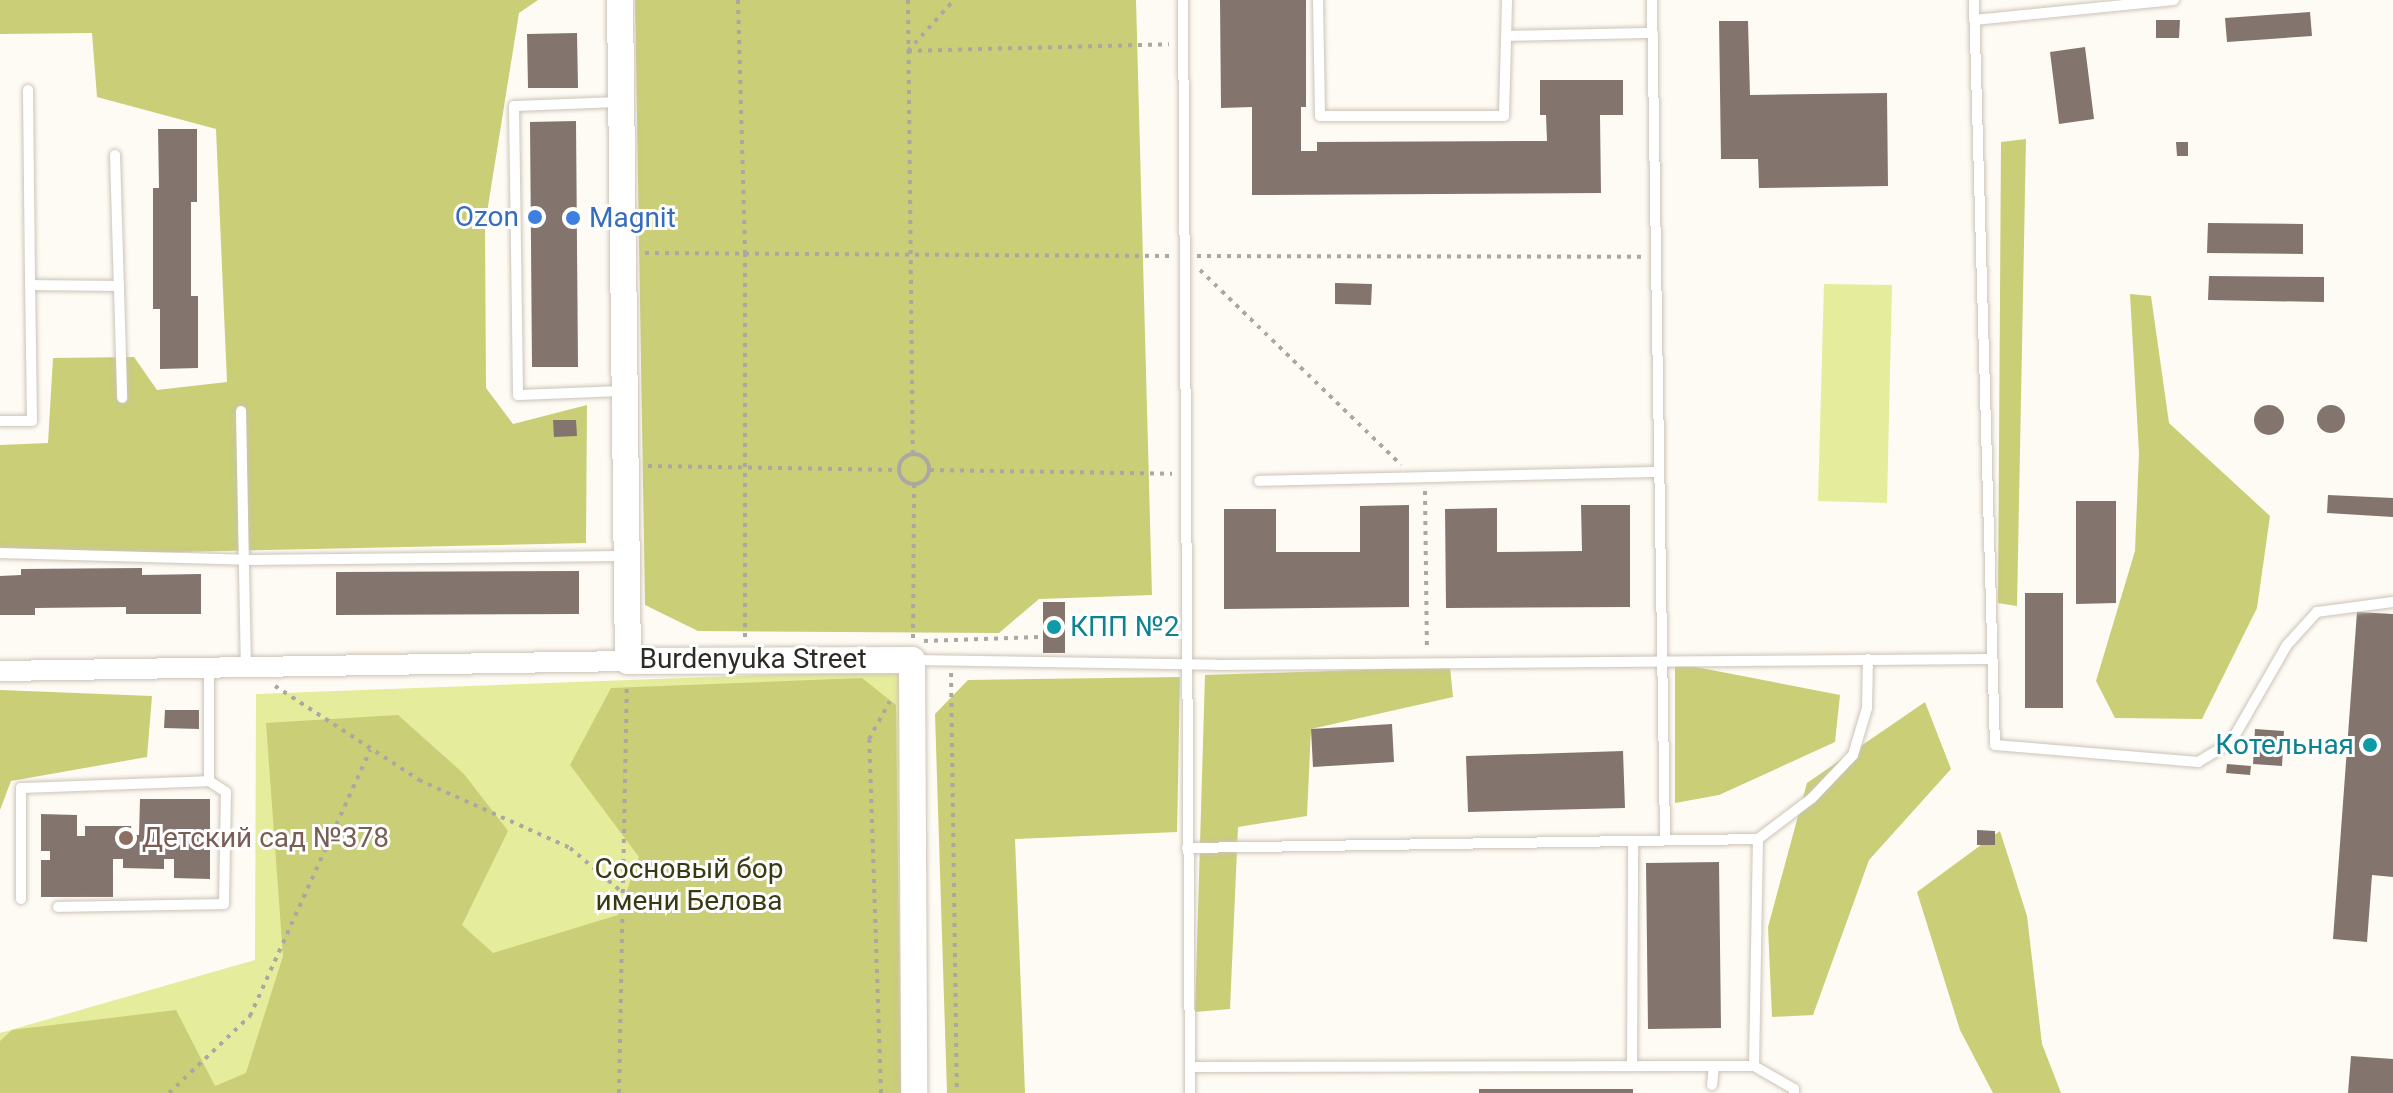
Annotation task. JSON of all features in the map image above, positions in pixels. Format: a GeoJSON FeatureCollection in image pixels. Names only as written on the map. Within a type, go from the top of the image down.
{"type":"FeatureCollection","features":[{"type":"Feature","properties":{"kind":"street","name":"Burdenyuka Street"},"geometry":{"type":"LineString","coordinates":[[620,0],[628,661],[912,660]]}},
{"type":"Feature","properties":{"kind":"street"},"geometry":{"type":"LineString","coordinates":[[912,660],[914,1093]]}},
{"type":"Feature","properties":{"kind":"street"},"geometry":{"type":"LineString","coordinates":[[0,671],[628,661]]}},
{"type":"Feature","properties":{"kind":"lane"},"geometry":{"type":"LineString","coordinates":[[1183,0],[1190,1093]]}},
{"type":"Feature","properties":{"kind":"lane"},"geometry":{"type":"LineString","coordinates":[[1318,0],[1320,116],[1504,116],[1507,0]]}},
{"type":"Feature","properties":{"kind":"lane"},"geometry":{"type":"LineString","coordinates":[[1652,0],[1665,840]]}},
{"type":"Feature","properties":{"kind":"lane"},"geometry":{"type":"LineString","coordinates":[[1974,0],[1995,745],[2198,762],[2231,742],[2287,645],[2317,612],[2393,602]]}},
{"type":"Feature","properties":{"kind":"lane"},"geometry":{"type":"LineString","coordinates":[[1974,20],[2174,0]]}},
{"type":"Feature","properties":{"kind":"lane"},"geometry":{"type":"LineString","coordinates":[[1507,36],[1653,33]]}},
{"type":"Feature","properties":{"kind":"lane"},"geometry":{"type":"LineString","coordinates":[[0,421],[32,421],[28,90]]}},
{"type":"Feature","properties":{"kind":"lane"},"geometry":{"type":"LineString","coordinates":[[622,102],[514,106],[518,395],[624,391]]}},
{"type":"Feature","properties":{"kind":"lane"},"geometry":{"type":"LineString","coordinates":[[115,155],[122,398]]}},
{"type":"Feature","properties":{"kind":"lane"},"geometry":{"type":"LineString","coordinates":[[30,285],[119,286]]}},
{"type":"Feature","properties":{"kind":"lane"},"geometry":{"type":"LineString","coordinates":[[241,411],[246,667]]}},
{"type":"Feature","properties":{"kind":"lane"},"geometry":{"type":"LineString","coordinates":[[1259,481],[1659,472]]}},
{"type":"Feature","properties":{"kind":"lane"},"geometry":{"type":"LineString","coordinates":[[0,553],[246,560],[626,556]]}},
{"type":"Feature","properties":{"kind":"lane"},"geometry":{"type":"LineString","coordinates":[[1187,848],[1758,839],[1812,798],[1853,755],[1867,708],[1868,659]]}},
{"type":"Feature","properties":{"kind":"lane"},"geometry":{"type":"LineString","coordinates":[[912,660],[1185,664],[1991,659]]}},
{"type":"Feature","properties":{"kind":"lane"},"geometry":{"type":"LineString","coordinates":[[209,668],[209,781]]}},
{"type":"Feature","properties":{"kind":"lane"},"geometry":{"type":"LineString","coordinates":[[21,899],[21,788],[209,781],[226,792],[224,904],[58,907]]}},
{"type":"Feature","properties":{"kind":"lane"},"geometry":{"type":"LineString","coordinates":[[1754,1066],[1758,839]]}},
{"type":"Feature","properties":{"kind":"lane"},"geometry":{"type":"LineString","coordinates":[[1632,1066],[1633,841]]}},
{"type":"Feature","properties":{"kind":"lane"},"geometry":{"type":"LineString","coordinates":[[1712,1085],[1714,1066]]}},
{"type":"Feature","properties":{"kind":"lane"},"geometry":{"type":"LineString","coordinates":[[1190,1067],[1754,1066],[1794,1089],[1794,1093]]}},
{"type":"Feature","properties":{"kind":"path"},"geometry":{"type":"LineString","coordinates":[[738,0],[745,253],[745,639]]}},
{"type":"Feature","properties":{"kind":"path"},"geometry":{"type":"LineString","coordinates":[[908,0],[913,454]]}},
{"type":"Feature","properties":{"kind":"path"},"geometry":{"type":"LineString","coordinates":[[908,51],[954,0]]}},
{"type":"Feature","properties":{"kind":"path"},"geometry":{"type":"LineString","coordinates":[[908,51],[1184,44]]}},
{"type":"Feature","properties":{"kind":"path"},"geometry":{"type":"LineString","coordinates":[[623,253],[1658,257]]}},
{"type":"Feature","properties":{"kind":"path"},"geometry":{"type":"LineString","coordinates":[[1186,256],[1419,477],[1427,663]]}},
{"type":"Feature","properties":{"kind":"path"},"geometry":{"type":"LineString","coordinates":[[913,454],[925,458],[930,470],[927,479],[914,485],[902,479],[899,470],[903,459],[913,454]]}},
{"type":"Feature","properties":{"kind":"path"},"geometry":{"type":"LineString","coordinates":[[625,465],[899,470]]}},
{"type":"Feature","properties":{"kind":"path"},"geometry":{"type":"LineString","coordinates":[[930,470],[1188,474]]}},
{"type":"Feature","properties":{"kind":"path"},"geometry":{"type":"LineString","coordinates":[[912,660],[914,485]]}},
{"type":"Feature","properties":{"kind":"path"},"geometry":{"type":"LineString","coordinates":[[951,639],[957,1093]]}},
{"type":"Feature","properties":{"kind":"path"},"geometry":{"type":"LineString","coordinates":[[619,1093],[628,661]]}},
{"type":"Feature","properties":{"kind":"path"},"geometry":{"type":"LineString","coordinates":[[246,667],[419,780],[570,848],[623,893]]}},
{"type":"Feature","properties":{"kind":"path"},"geometry":{"type":"LineString","coordinates":[[881,1093],[869,739],[891,699]]}},
{"type":"Feature","properties":{"kind":"path"},"geometry":{"type":"LineString","coordinates":[[169,1093],[250,1016],[370,750]]}},
{"type":"Feature","properties":{"kind":"green space"},"geometry":{"type":"Polygon","coordinates":[[[0,0],[538,0],[519,13],[485,225],[486,388],[513,424],[587,405],[586,543],[0,556],[0,445],[48,443],[53,358],[134,357],[157,390],[227,382],[216,129],[97,97],[92,33],[0,34],[0,0]]]}},
{"type":"Feature","properties":{"kind":"green space"},"geometry":{"type":"Polygon","coordinates":[[[635,0],[1136,0],[1152,595],[1039,599],[999,633],[698,631],[645,605],[635,0]]]}},
{"type":"Feature","properties":{"kind":"green space"},"geometry":{"type":"Polygon","coordinates":[[[2026,139],[2017,606],[1998,603],[2001,142],[2026,139]]]}},
{"type":"Feature","properties":{"kind":"green space"},"geometry":{"type":"Polygon","coordinates":[[[1824,284],[1892,285],[1887,503],[1818,501],[1824,284]]]}},
{"type":"Feature","properties":{"kind":"green space"},"geometry":{"type":"Polygon","coordinates":[[[2130,294],[2151,296],[2169,423],[2270,516],[2257,608],[2202,719],[2115,718],[2096,681],[2135,551],[2139,453],[2130,294]]]}},
{"type":"Feature","properties":{"kind":"green space"},"geometry":{"type":"Polygon","coordinates":[[[1675,663],[1840,695],[1835,742],[1719,795],[1675,803],[1675,663]]]}},
{"type":"Feature","properties":{"kind":"green space"},"geometry":{"type":"Polygon","coordinates":[[[1450,667],[1453,697],[1311,729],[1307,816],[1238,827],[1230,1009],[1195,1012],[1205,675],[1450,667]]]}},
{"type":"Feature","properties":{"kind":"green space","name":"Сосновый бор имени Белова"},"geometry":{"type":"Polygon","coordinates":[[[899,670],[904,1093],[0,1093],[0,1033],[255,960],[256,694],[899,670]]]}},
{"type":"Feature","properties":{"kind":"green space"},"geometry":{"type":"Polygon","coordinates":[[[1180,677],[1177,832],[1015,839],[1025,1093],[947,1093],[935,714],[968,680],[1180,677]]]}},
{"type":"Feature","properties":{"kind":"green space","name":"Сосновый бор имени Белова"},"geometry":{"type":"Polygon","coordinates":[[[862,678],[896,705],[901,1093],[0,1093],[0,1041],[12,1030],[176,1010],[215,1086],[246,1073],[283,956],[266,723],[398,715],[464,774],[508,831],[462,925],[493,953],[618,915],[639,857],[570,765],[611,688],[862,678]]]}},
{"type":"Feature","properties":{"kind":"green space"},"geometry":{"type":"Polygon","coordinates":[[[0,690],[152,696],[147,757],[11,781],[0,810],[0,690]]]}},
{"type":"Feature","properties":{"kind":"green space"},"geometry":{"type":"Polygon","coordinates":[[[1925,702],[1951,769],[1869,860],[1813,1015],[1772,1017],[1768,927],[1807,783],[1925,702]]]}},
{"type":"Feature","properties":{"kind":"green space"},"geometry":{"type":"Polygon","coordinates":[[[2000,831],[2027,916],[2042,1044],[2061,1093],[1993,1093],[1960,1030],[1917,892],[2000,831]]]}},
{"type":"Feature","properties":{"kind":"building"},"geometry":{"type":"Polygon","coordinates":[[[1220,0],[1306,0],[1306,107],[1301,107],[1301,151],[1317,151],[1317,142],[1547,141],[1546,115],[1540,115],[1540,80],[1623,80],[1623,115],[1600,115],[1601,193],[1252,195],[1252,107],[1221,108],[1220,0]]]}},
{"type":"Feature","properties":{"kind":"building"},"geometry":{"type":"Polygon","coordinates":[[[2310,12],[2312,36],[2227,42],[2225,18],[2310,12]]]}},
{"type":"Feature","properties":{"kind":"building"},"geometry":{"type":"Polygon","coordinates":[[[2156,20],[2180,20],[2179,38],[2156,38],[2156,20]]]}},
{"type":"Feature","properties":{"kind":"building"},"geometry":{"type":"Polygon","coordinates":[[[1719,21],[1748,21],[1750,95],[1887,93],[1888,186],[1759,188],[1758,159],[1721,159],[1719,21]]]}},
{"type":"Feature","properties":{"kind":"building"},"geometry":{"type":"Polygon","coordinates":[[[577,33],[578,88],[528,88],[527,34],[577,33]]]}},
{"type":"Feature","properties":{"kind":"building"},"geometry":{"type":"Polygon","coordinates":[[[2085,47],[2094,119],[2059,124],[2050,52],[2085,47]]]}},
{"type":"Feature","properties":{"kind":"building"},"geometry":{"type":"Polygon","coordinates":[[[576,121],[578,367],[532,367],[530,122],[576,121]]]}},
{"type":"Feature","properties":{"kind":"building"},"geometry":{"type":"Polygon","coordinates":[[[158,129],[197,129],[197,202],[191,202],[191,296],[198,296],[198,368],[160,369],[160,309],[153,309],[153,188],[159,188],[158,129]]]}},
{"type":"Feature","properties":{"kind":"building"},"geometry":{"type":"Polygon","coordinates":[[[2176,142],[2188,142],[2188,156],[2177,156],[2176,142]]]}},
{"type":"Feature","properties":{"kind":"building"},"geometry":{"type":"Polygon","coordinates":[[[2208,223],[2303,224],[2303,254],[2207,253],[2208,223]]]}},
{"type":"Feature","properties":{"kind":"building"},"geometry":{"type":"Polygon","coordinates":[[[2209,276],[2324,277],[2324,302],[2208,300],[2209,276]]]}},
{"type":"Feature","properties":{"kind":"building"},"geometry":{"type":"Polygon","coordinates":[[[1335,283],[1372,284],[1371,305],[1335,304],[1335,283]]]}},
{"type":"Feature","properties":{"kind":"building"},"geometry":{"type":"Polygon","coordinates":[[[2269,405],[2280,409],[2284,420],[2280,431],[2269,435],[2258,431],[2254,420],[2258,409],[2269,405]]]}},
{"type":"Feature","properties":{"kind":"building"},"geometry":{"type":"Polygon","coordinates":[[[2331,405],[2341,409],[2345,419],[2341,429],[2331,433],[2321,429],[2317,419],[2321,409],[2331,405]]]}},
{"type":"Feature","properties":{"kind":"building"},"geometry":{"type":"Polygon","coordinates":[[[553,420],[576,420],[577,436],[554,437],[553,420]]]}},
{"type":"Feature","properties":{"kind":"building"},"geometry":{"type":"Polygon","coordinates":[[[2328,495],[2393,498],[2393,517],[2327,513],[2328,495]]]}},
{"type":"Feature","properties":{"kind":"building"},"geometry":{"type":"Polygon","coordinates":[[[2076,501],[2116,501],[2116,603],[2076,604],[2076,501]]]}},
{"type":"Feature","properties":{"kind":"building"},"geometry":{"type":"Polygon","coordinates":[[[1409,505],[1409,607],[1224,609],[1224,509],[1276,509],[1276,552],[1360,552],[1360,506],[1409,505]]]}},
{"type":"Feature","properties":{"kind":"building"},"geometry":{"type":"Polygon","coordinates":[[[1581,505],[1630,505],[1630,607],[1446,608],[1445,509],[1497,508],[1497,552],[1582,551],[1581,505]]]}},
{"type":"Feature","properties":{"kind":"building"},"geometry":{"type":"Polygon","coordinates":[[[142,568],[142,575],[201,574],[201,614],[126,614],[126,607],[35,608],[35,615],[0,615],[0,576],[21,575],[21,569],[142,568]]]}},
{"type":"Feature","properties":{"kind":"building"},"geometry":{"type":"Polygon","coordinates":[[[579,571],[579,614],[336,615],[336,572],[579,571]]]}},
{"type":"Feature","properties":{"kind":"building"},"geometry":{"type":"Polygon","coordinates":[[[2025,593],[2063,593],[2063,708],[2025,708],[2025,593]]]}},
{"type":"Feature","properties":{"kind":"building","name":"КПП №2"},"geometry":{"type":"Polygon","coordinates":[[[1043,602],[1065,602],[1065,653],[1043,653],[1043,602]]]}},
{"type":"Feature","properties":{"kind":"building","name":"Котельная"},"geometry":{"type":"Polygon","coordinates":[[[2357,612],[2393,614],[2393,877],[2372,875],[2367,942],[2333,939],[2357,612]]]}},
{"type":"Feature","properties":{"kind":"building"},"geometry":{"type":"Polygon","coordinates":[[[165,710],[199,710],[199,729],[164,728],[165,710]]]}},
{"type":"Feature","properties":{"kind":"building"},"geometry":{"type":"Polygon","coordinates":[[[1392,724],[1394,762],[1313,767],[1311,729],[1392,724]]]}},
{"type":"Feature","properties":{"kind":"building"},"geometry":{"type":"Polygon","coordinates":[[[2255,729],[2284,731],[2282,766],[2253,764],[2255,729]]]}},
{"type":"Feature","properties":{"kind":"building"},"geometry":{"type":"Polygon","coordinates":[[[1623,751],[1625,808],[1468,812],[1466,756],[1623,751]]]}},
{"type":"Feature","properties":{"kind":"building"},"geometry":{"type":"Polygon","coordinates":[[[2227,764],[2251,766],[2250,775],[2226,773],[2227,764]]]}},
{"type":"Feature","properties":{"kind":"building"},"geometry":{"type":"Polygon","coordinates":[[[140,799],[210,799],[210,836],[201,836],[200,844],[210,844],[210,879],[174,878],[174,859],[164,859],[164,869],[123,868],[123,859],[113,859],[113,897],[41,897],[41,860],[50,860],[50,851],[41,851],[41,814],[77,815],[77,836],[85,836],[85,826],[131,826],[132,835],[139,835],[140,799]]]}},
{"type":"Feature","properties":{"kind":"building"},"geometry":{"type":"Polygon","coordinates":[[[1977,830],[1995,831],[1995,845],[1977,845],[1977,830]]]}},
{"type":"Feature","properties":{"kind":"building"},"geometry":{"type":"Polygon","coordinates":[[[1719,862],[1721,1028],[1648,1029],[1646,863],[1719,862]]]}},
{"type":"Feature","properties":{"kind":"building"},"geometry":{"type":"Polygon","coordinates":[[[2351,1056],[2393,1059],[2393,1093],[2348,1093],[2351,1056]]]}},
{"type":"Feature","properties":{"kind":"building"},"geometry":{"type":"Polygon","coordinates":[[[1479,1089],[1633,1089],[1633,1093],[1479,1093],[1479,1089]]]}},
{"type":"Feature","properties":{"kind":"place","name":"Ozon"},"geometry":{"type":"Point","coordinates":[535,217]}},
{"type":"Feature","properties":{"kind":"place","name":"Magnit"},"geometry":{"type":"Point","coordinates":[573,218]}},
{"type":"Feature","properties":{"kind":"place","name":"КПП №2"},"geometry":{"type":"Point","coordinates":[1054,627]}},
{"type":"Feature","properties":{"kind":"place","name":"Котельная"},"geometry":{"type":"Point","coordinates":[2370,745]}},
{"type":"Feature","properties":{"kind":"place","name":"Детский сад №378"},"geometry":{"type":"Point","coordinates":[126,838]}}]}
